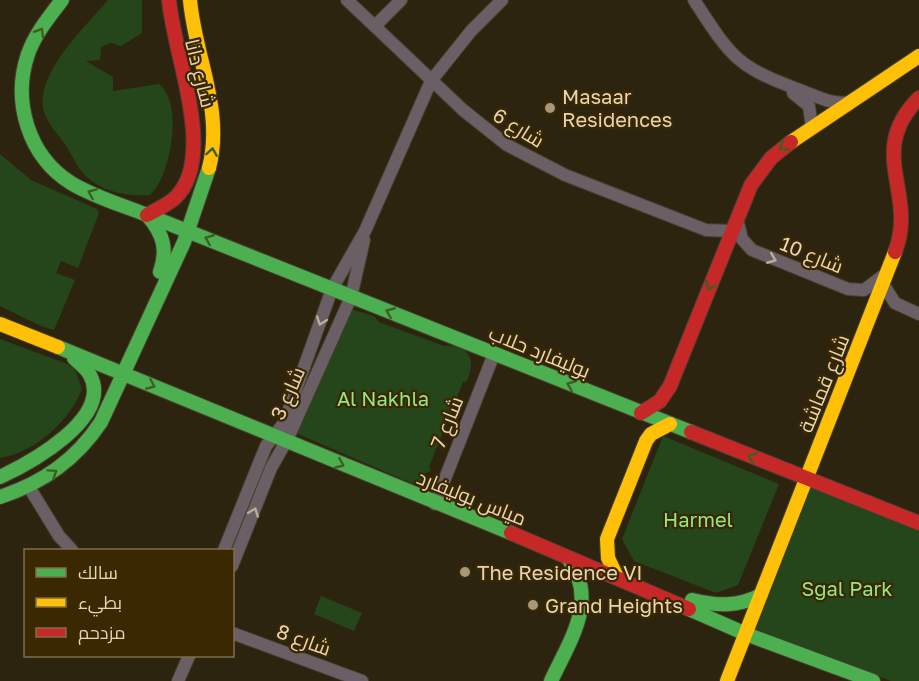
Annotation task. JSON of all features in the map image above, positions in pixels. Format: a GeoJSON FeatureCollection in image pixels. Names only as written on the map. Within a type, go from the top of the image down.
{"type":"FeatureCollection","features":[{"type":"Feature","properties":{"kind":"main road","name":"بوليفارد حلاب"},"geometry":{"type":"LineString","coordinates":[[62,0],[34,41],[25,65],[22,101],[31,136],[51,166],[69,181],[147,215],[919,523]]}},
{"type":"Feature","properties":{"kind":"main road","name":"شارع دانا"},"geometry":{"type":"LineString","coordinates":[[154,308],[153,293],[164,262],[165,244],[162,233],[147,215],[164,206],[178,193],[188,176],[193,157],[192,110],[171,34],[168,0]]}},
{"type":"Feature","properties":{"kind":"main road","name":"شارع دانا"},"geometry":{"type":"LineString","coordinates":[[0,497],[29,487],[54,473],[86,444],[102,421],[187,231],[210,167],[214,130],[210,92],[194,38],[190,0]]}},
{"type":"Feature","properties":{"kind":"main road"},"geometry":{"type":"LineString","coordinates":[[641,413],[660,401],[670,386],[751,185],[766,161],[919,56]]}},
{"type":"Feature","properties":{"kind":"main road","name":"شارع قماشة"},"geometry":{"type":"LineString","coordinates":[[727,681],[900,239],[903,218],[893,165],[894,137],[906,111],[919,98]]}},
{"type":"Feature","properties":{"kind":"main road"},"geometry":{"type":"LineString","coordinates":[[0,324],[58,347],[88,369],[94,381],[93,400],[79,422],[57,444],[26,466],[0,477]]}},
{"type":"Feature","properties":{"kind":"main road","name":"مياس بوليفارد"},"geometry":{"type":"LineString","coordinates":[[58,347],[617,577],[746,634],[873,681]]}},
{"type":"Feature","properties":{"kind":"main road"},"geometry":{"type":"LineString","coordinates":[[617,577],[608,558],[607,539],[646,441],[651,435],[670,424]]}},
{"type":"Feature","properties":{"kind":"main road"},"geometry":{"type":"LineString","coordinates":[[552,681],[584,602],[582,577],[567,557]]}},
{"type":"Feature","properties":{"kind":"main road"},"geometry":{"type":"LineString","coordinates":[[664,597],[687,599],[722,607],[749,602],[761,595]]}},
{"type":"Feature","properties":{"kind":"street","name":"شارع 6"},"geometry":{"type":"LineString","coordinates":[[347,0],[484,129],[530,158],[706,230],[734,225]]}},
{"type":"Feature","properties":{"kind":"street"},"geometry":{"type":"LineString","coordinates":[[375,26],[401,0]]}},
{"type":"Feature","properties":{"kind":"street","name":"شارع 3"},"geometry":{"type":"LineString","coordinates":[[224,549],[262,455],[284,423],[332,289],[365,231],[431,81],[471,31],[502,0]]}},
{"type":"Feature","properties":{"kind":"street"},"geometry":{"type":"LineString","coordinates":[[694,0],[732,56],[752,71],[830,101],[854,102]]}},
{"type":"Feature","properties":{"kind":"street"},"geometry":{"type":"LineString","coordinates":[[783,84],[809,106],[812,128]]}},
{"type":"Feature","properties":{"kind":"street","name":"شارع 10"},"geometry":{"type":"LineString","coordinates":[[734,225],[752,250],[848,289],[864,290],[885,278]]}},
{"type":"Feature","properties":{"kind":"street"},"geometry":{"type":"LineString","coordinates":[[706,230],[716,243],[721,257]]}},
{"type":"Feature","properties":{"kind":"street","name":"شارع 3"},"geometry":{"type":"LineString","coordinates":[[234,561],[271,468],[286,442],[351,297],[365,231]]}},
{"type":"Feature","properties":{"kind":"street"},"geometry":{"type":"LineString","coordinates":[[885,278],[890,298],[902,307],[919,314]]}},
{"type":"Feature","properties":{"kind":"street"},"geometry":{"type":"LineString","coordinates":[[871,314],[886,308],[902,307]]}},
{"type":"Feature","properties":{"kind":"street","name":"شارع 7"},"geometry":{"type":"LineString","coordinates":[[435,504],[494,354]]}},
{"type":"Feature","properties":{"kind":"street"},"geometry":{"type":"LineString","coordinates":[[29,487],[59,536],[71,549]]}},
{"type":"Feature","properties":{"kind":"street","name":"شارع 8"},"geometry":{"type":"LineString","coordinates":[[234,634],[362,681]]}},
{"type":"Feature","properties":{"kind":"street"},"geometry":{"type":"LineString","coordinates":[[178,681],[189,657]]}},
{"type":"Feature","properties":{"kind":"green space"},"geometry":{"type":"Polygon","coordinates":[[[108,0],[142,0],[142,33],[121,46],[111,43],[101,47],[100,60],[86,61],[113,77],[113,91],[159,84],[167,93],[171,107],[173,123],[169,157],[164,173],[150,195],[122,194],[104,188],[89,179],[79,168],[43,109],[43,95],[47,82],[60,56],[108,0]]]}},
{"type":"Feature","properties":{"kind":"green space"},"geometry":{"type":"Polygon","coordinates":[[[0,154],[31,180],[97,209],[99,213],[78,268],[61,261],[56,273],[75,280],[54,330],[0,306],[0,154]]]}},
{"type":"Feature","properties":{"kind":"green space","name":"Al Nakhla"},"geometry":{"type":"Polygon","coordinates":[[[354,310],[374,316],[379,322],[444,346],[460,348],[469,355],[471,360],[470,373],[467,381],[463,382],[429,467],[431,471],[425,473],[427,479],[420,484],[411,483],[298,434],[297,429],[349,313],[354,310]]]}},
{"type":"Feature","properties":{"kind":"green space"},"geometry":{"type":"Polygon","coordinates":[[[0,339],[65,363],[75,369],[82,389],[69,413],[49,434],[26,449],[0,458],[0,339]]]}},
{"type":"Feature","properties":{"kind":"green space","name":"Harmel"},"geometry":{"type":"Polygon","coordinates":[[[663,436],[779,484],[738,585],[716,593],[634,561],[622,539],[663,436]]]}},
{"type":"Feature","properties":{"kind":"green space","name":"Sgal Park"},"geometry":{"type":"Polygon","coordinates":[[[809,485],[919,531],[919,681],[891,681],[754,629],[809,485]]]}},
{"type":"Feature","properties":{"kind":"green space"},"geometry":{"type":"Polygon","coordinates":[[[321,596],[362,613],[354,631],[314,614],[321,596]]]}},
{"type":"Feature","properties":{"kind":"traffic: fast"},"geometry":{"type":"LineString","coordinates":[[62,0],[38,33],[28,54],[23,72],[22,90],[27,126],[34,143],[56,172],[71,183],[99,197],[147,215]]}},
{"type":"Feature","properties":{"kind":"traffic: fast"},"geometry":{"type":"LineString","coordinates":[[0,497],[30,485],[57,468],[81,448],[101,422],[184,242],[209,168]]}},
{"type":"Feature","properties":{"kind":"traffic: fast"},"geometry":{"type":"LineString","coordinates":[[147,215],[691,432]]}},
{"type":"Feature","properties":{"kind":"traffic: fast"},"geometry":{"type":"LineString","coordinates":[[148,216],[163,242],[164,256],[160,272]]}},
{"type":"Feature","properties":{"kind":"traffic: fast"},"geometry":{"type":"LineString","coordinates":[[58,347],[511,533]]}},
{"type":"Feature","properties":{"kind":"traffic: fast"},"geometry":{"type":"LineString","coordinates":[[0,477],[48,450],[65,437],[80,422],[90,407],[94,391],[90,375],[74,358]]}},
{"type":"Feature","properties":{"kind":"traffic: fast"},"geometry":{"type":"LineString","coordinates":[[551,681],[573,635],[581,605],[581,589],[577,574],[568,558]]}},
{"type":"Feature","properties":{"kind":"traffic: fast"},"geometry":{"type":"LineString","coordinates":[[692,600],[727,604],[744,602],[761,595]]}},
{"type":"Feature","properties":{"kind":"traffic: fast"},"geometry":{"type":"LineString","coordinates":[[689,609],[746,634],[873,681]]}},
{"type":"Feature","properties":{"kind":"traffic: slow"},"geometry":{"type":"LineString","coordinates":[[190,0],[211,104],[213,146],[209,168]]}},
{"type":"Feature","properties":{"kind":"traffic: slow"},"geometry":{"type":"LineString","coordinates":[[791,142],[919,56]]}},
{"type":"Feature","properties":{"kind":"traffic: slow"},"geometry":{"type":"LineString","coordinates":[[727,681],[895,252]]}},
{"type":"Feature","properties":{"kind":"traffic: slow"},"geometry":{"type":"LineString","coordinates":[[0,324],[58,347]]}},
{"type":"Feature","properties":{"kind":"traffic: slow"},"geometry":{"type":"LineString","coordinates":[[617,577],[608,558],[607,539],[646,441],[651,434],[670,424]]}},
{"type":"Feature","properties":{"kind":"traffic: jam"},"geometry":{"type":"LineString","coordinates":[[147,215],[175,198],[187,180],[193,157],[190,104],[169,0]]}},
{"type":"Feature","properties":{"kind":"traffic: jam"},"geometry":{"type":"LineString","coordinates":[[895,252],[900,231],[901,211],[895,173],[896,137],[903,118],[919,98]]}},
{"type":"Feature","properties":{"kind":"traffic: jam"},"geometry":{"type":"LineString","coordinates":[[641,413],[660,401],[670,386],[751,185],[771,158],[791,142]]}},
{"type":"Feature","properties":{"kind":"traffic: jam"},"geometry":{"type":"LineString","coordinates":[[691,432],[919,523]]}},
{"type":"Feature","properties":{"kind":"traffic: jam"},"geometry":{"type":"LineString","coordinates":[[511,533],[689,609]]}},
{"type":"Feature","properties":{"kind":"place","name":"Masaar Residences"},"geometry":{"type":"Point","coordinates":[550,108]}},
{"type":"Feature","properties":{"kind":"place","name":"The Residence VI"},"geometry":{"type":"Point","coordinates":[465,572]}},
{"type":"Feature","properties":{"kind":"place","name":"Grand Heights"},"geometry":{"type":"Point","coordinates":[533,605]}}]}
